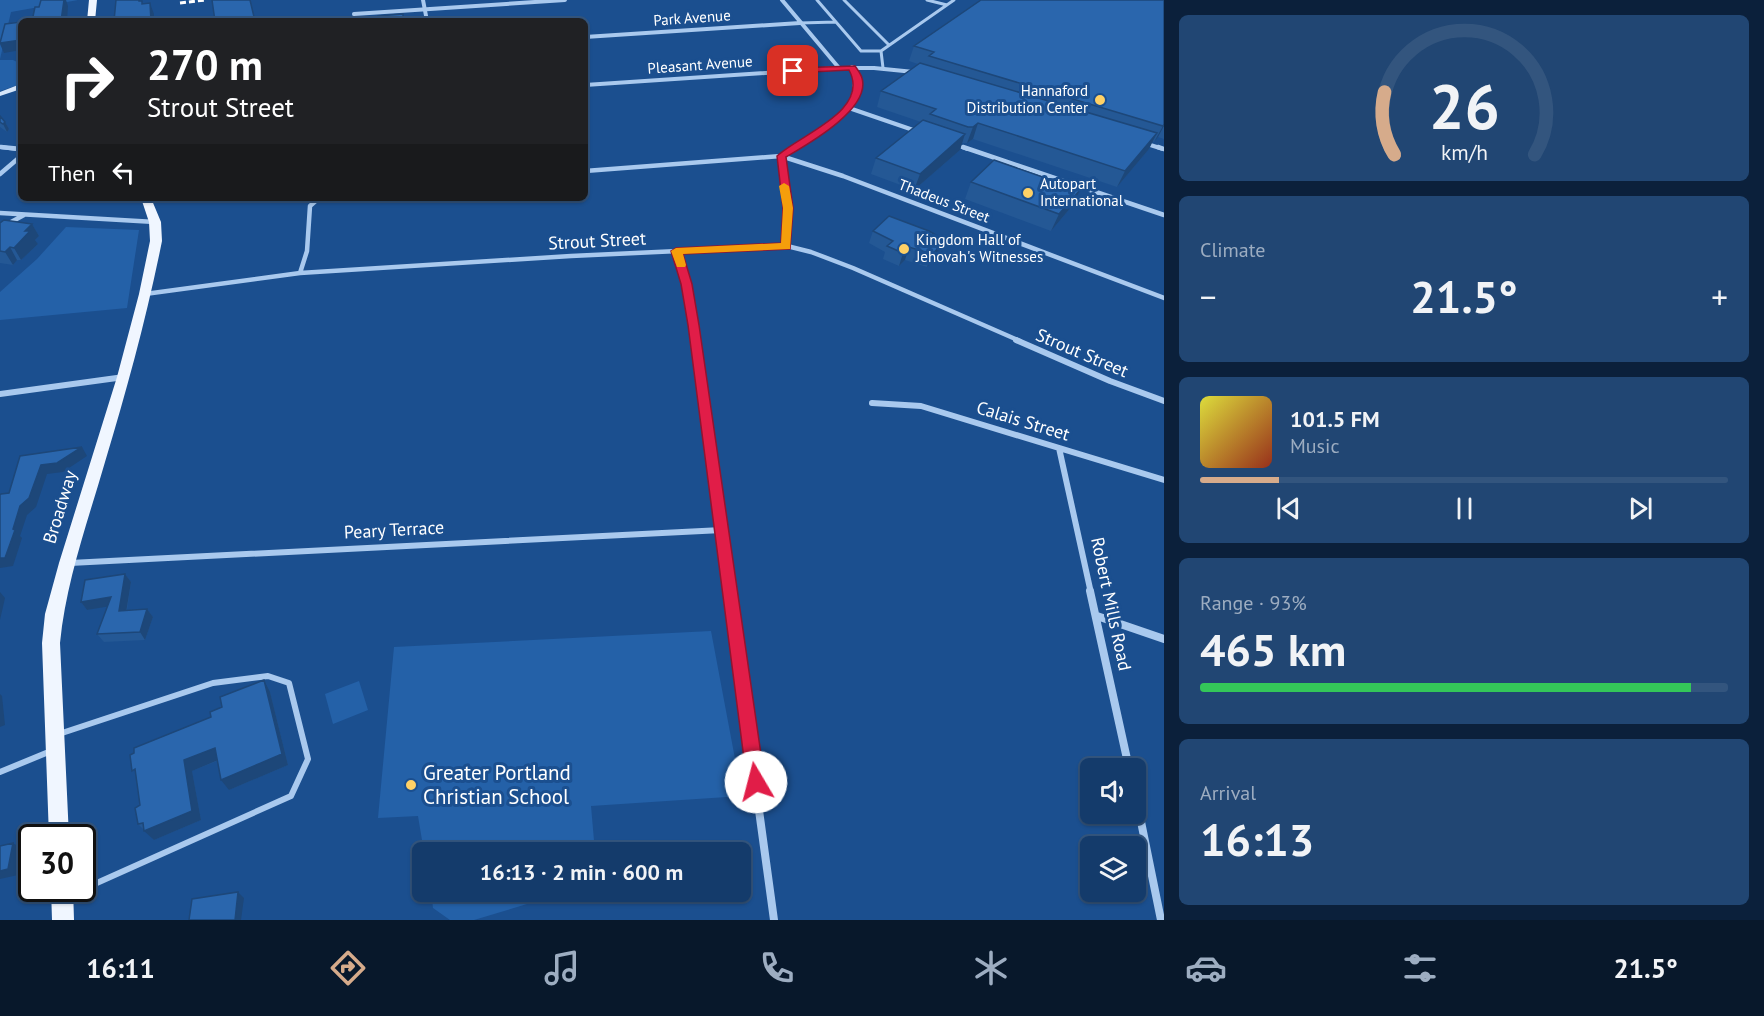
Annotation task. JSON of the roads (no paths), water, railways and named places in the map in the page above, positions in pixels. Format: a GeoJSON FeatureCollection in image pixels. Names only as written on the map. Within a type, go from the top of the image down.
{"type":"FeatureCollection","features":[{"type":"Feature","properties":{"kind":"main road"},"geometry":{"type":"LineString","coordinates":[[91,18],[93,0]]}},
{"type":"Feature","properties":{"kind":"main road"},"geometry":{"type":"LineString","coordinates":[[0,94],[18,88]]}},
{"type":"Feature","properties":{"kind":"main road","name":"Broadway"},"geometry":{"type":"LineString","coordinates":[[59,824],[51,643],[54,614],[67,563],[124,377],[145,294],[156,241],[155,222],[147,201]]}},
{"type":"Feature","properties":{"kind":"street"},"geometry":{"type":"LineString","coordinates":[[423,0],[426,18]]}},
{"type":"Feature","properties":{"kind":"street"},"geometry":{"type":"LineString","coordinates":[[354,14],[565,0]]}},
{"type":"Feature","properties":{"kind":"street"},"geometry":{"type":"LineString","coordinates":[[782,0],[839,68]]}},
{"type":"Feature","properties":{"kind":"street","name":"Park Avenue"},"geometry":{"type":"LineString","coordinates":[[588,37],[800,23]]}},
{"type":"Feature","properties":{"kind":"street"},"geometry":{"type":"LineString","coordinates":[[852,67],[858,79],[858,88],[849,108],[926,134]]}},
{"type":"Feature","properties":{"kind":"street","name":"Pleasant Avenue"},"geometry":{"type":"LineString","coordinates":[[588,85],[852,67],[883,68],[920,74]]}},
{"type":"Feature","properties":{"kind":"street","name":"Thadeus Street"},"geometry":{"type":"LineString","coordinates":[[782,156],[814,136],[849,108]]}},
{"type":"Feature","properties":{"kind":"street"},"geometry":{"type":"LineString","coordinates":[[948,142],[1164,215]]}},
{"type":"Feature","properties":{"kind":"street"},"geometry":{"type":"LineString","coordinates":[[1142,142],[1164,149]]}},
{"type":"Feature","properties":{"kind":"street"},"geometry":{"type":"LineString","coordinates":[[0,147],[18,149]]}},
{"type":"Feature","properties":{"kind":"street"},"geometry":{"type":"LineString","coordinates":[[782,156],[788,208],[786,246]]}},
{"type":"Feature","properties":{"kind":"street","name":"Thadeus Street"},"geometry":{"type":"LineString","coordinates":[[588,171],[782,156],[843,176],[1164,298]]}},
{"type":"Feature","properties":{"kind":"street"},"geometry":{"type":"LineString","coordinates":[[0,174],[18,159]]}},
{"type":"Feature","properties":{"kind":"street"},"geometry":{"type":"LineString","coordinates":[[300,273],[307,251],[310,206],[316,201]]}},
{"type":"Feature","properties":{"kind":"street"},"geometry":{"type":"LineString","coordinates":[[0,213],[155,222]]}},
{"type":"Feature","properties":{"kind":"street"},"geometry":{"type":"LineString","coordinates":[[0,228],[24,215]]}},
{"type":"Feature","properties":{"kind":"street","name":"Strout Street"},"geometry":{"type":"LineString","coordinates":[[145,294],[300,273],[786,246],[811,252],[853,268],[1110,381],[1164,401]]}},
{"type":"Feature","properties":{"kind":"street"},"geometry":{"type":"LineString","coordinates":[[676,251],[687,284],[774,920]]}},
{"type":"Feature","properties":{"kind":"street"},"geometry":{"type":"LineString","coordinates":[[0,394],[124,377]]}},
{"type":"Feature","properties":{"kind":"street","name":"Calais Street"},"geometry":{"type":"LineString","coordinates":[[872,403],[921,406],[1164,480]]}},
{"type":"Feature","properties":{"kind":"street","name":"Robert Mills Road"},"geometry":{"type":"LineString","coordinates":[[1059,448],[1127,758]]}},
{"type":"Feature","properties":{"kind":"street","name":"Peary Terrace"},"geometry":{"type":"LineString","coordinates":[[67,563],[722,530]]}},
{"type":"Feature","properties":{"kind":"street"},"geometry":{"type":"LineString","coordinates":[[1097,616],[1164,639]]}},
{"type":"Feature","properties":{"kind":"street"},"geometry":{"type":"LineString","coordinates":[[1141,824],[1161,920]]}},
{"type":"Feature","properties":{"kind":"lane"},"geometry":{"type":"LineString","coordinates":[[817,0],[861,51],[881,51],[954,0]]}},
{"type":"Feature","properties":{"kind":"lane"},"geometry":{"type":"LineString","coordinates":[[844,0],[889,45]]}},
{"type":"Feature","properties":{"kind":"lane"},"geometry":{"type":"LineString","coordinates":[[927,0],[947,5]]}},
{"type":"Feature","properties":{"kind":"lane"},"geometry":{"type":"LineString","coordinates":[[800,23],[836,22]]}},
{"type":"Feature","properties":{"kind":"lane"},"geometry":{"type":"LineString","coordinates":[[881,51],[883,68]]}},
{"type":"Feature","properties":{"kind":"lane"},"geometry":{"type":"LineString","coordinates":[[0,772],[55,742],[213,683],[268,676],[289,683],[308,759],[291,796],[96,886]]}},
{"type":"Feature","properties":{"kind":"railway"},"geometry":{"type":"LineString","coordinates":[[180,3],[205,0]]}},
{"type":"Feature","properties":{"kind":"place","name":"Hannaford Distribution Center"},"geometry":{"type":"Point","coordinates":[1100,100]}},
{"type":"Feature","properties":{"kind":"place","name":"Autopart International"},"geometry":{"type":"Point","coordinates":[1028,193]}},
{"type":"Feature","properties":{"kind":"place","name":"Kingdom Hall of Jehovah's Witnesses"},"geometry":{"type":"Point","coordinates":[904,249]}},
{"type":"Feature","properties":{"kind":"place","name":"Greater Portland Christian School"},"geometry":{"type":"Point","coordinates":[411,785]}}]}
